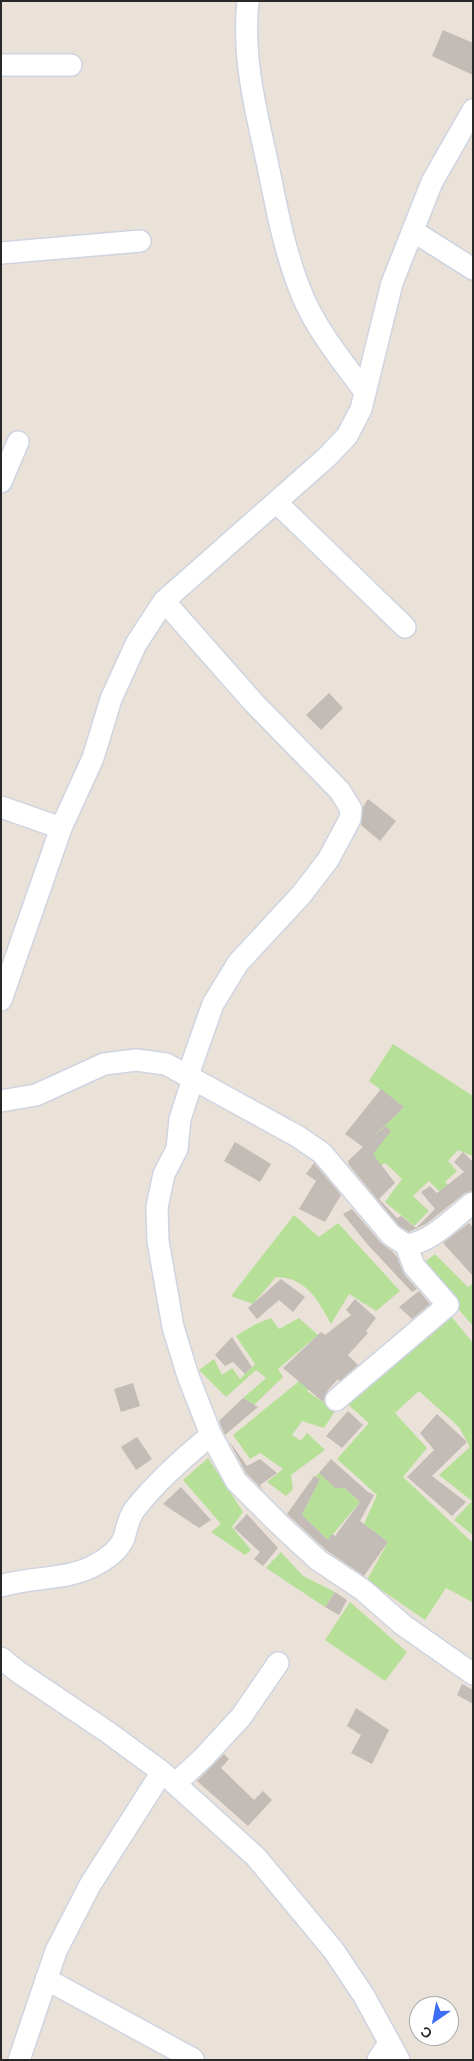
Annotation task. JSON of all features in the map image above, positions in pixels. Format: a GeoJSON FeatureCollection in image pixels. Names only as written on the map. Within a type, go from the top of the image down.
{"type":"FeatureCollection","features":[{"type":"Feature","properties":{"kind":"street"},"geometry":{"type":"LineString","coordinates":[[248,1],[246,25],[248,72],[286,251],[304,298],[325,338],[365,392]]}},
{"type":"Feature","properties":{"kind":"street"},"geometry":{"type":"LineString","coordinates":[[1,65],[71,65]]}},
{"type":"Feature","properties":{"kind":"street"},"geometry":{"type":"LineString","coordinates":[[1,1000],[61,828],[93,758],[111,699],[136,644],[164,601],[327,457],[347,436],[361,409],[392,283],[432,182],[473,110]]}},
{"type":"Feature","properties":{"kind":"street"},"geometry":{"type":"LineString","coordinates":[[413,231],[473,269]]}},
{"type":"Feature","properties":{"kind":"street"},"geometry":{"type":"LineString","coordinates":[[1,253],[140,241]]}},
{"type":"Feature","properties":{"kind":"street"},"geometry":{"type":"LineString","coordinates":[[1,482],[18,442]]}},
{"type":"Feature","properties":{"kind":"street"},"geometry":{"type":"LineString","coordinates":[[276,502],[405,627]]}},
{"type":"Feature","properties":{"kind":"street"},"geometry":{"type":"LineString","coordinates":[[164,601],[254,703],[340,791],[351,809],[350,819],[328,860],[301,895],[238,963],[213,1004],[190,1077],[180,1119],[177,1149],[164,1174],[157,1208],[158,1241],[173,1327],[188,1376],[211,1435],[236,1481],[318,1560],[363,1590],[403,1625],[473,1674]]}},
{"type":"Feature","properties":{"kind":"street"},"geometry":{"type":"LineString","coordinates":[[1,807],[61,828]]}},
{"type":"Feature","properties":{"kind":"street"},"geometry":{"type":"LineString","coordinates":[[1,1101],[36,1094],[104,1064],[136,1060],[166,1064],[297,1136],[322,1153],[391,1235],[406,1245],[414,1266],[448,1304],[336,1400]]}},
{"type":"Feature","properties":{"kind":"street"},"geometry":{"type":"LineString","coordinates":[[406,1245],[415,1244],[426,1239],[473,1203]]}},
{"type":"Feature","properties":{"kind":"street"},"geometry":{"type":"LineString","coordinates":[[1,1586],[75,1574],[96,1565],[114,1553],[124,1538],[127,1524],[133,1511],[173,1467],[211,1435]]}},
{"type":"Feature","properties":{"kind":"street"},"geometry":{"type":"LineString","coordinates":[[1,1658],[169,1778],[256,1857],[334,1951],[364,1996],[389,2054]]}},
{"type":"Feature","properties":{"kind":"street"},"geometry":{"type":"LineString","coordinates":[[19,2060],[56,1951],[90,1885],[169,1778],[203,1758],[241,1717],[278,1663]]}},
{"type":"Feature","properties":{"kind":"street"},"geometry":{"type":"LineString","coordinates":[[46,1979],[192,2059]]}},
{"type":"Feature","properties":{"kind":"green space"},"geometry":{"type":"Polygon","coordinates":[[[393,1044],[473,1096],[473,1156],[458,1150],[448,1161],[457,1171],[445,1182],[452,1188],[443,1195],[429,1181],[413,1196],[429,1211],[414,1226],[385,1202],[402,1179],[385,1163],[374,1170],[366,1163],[371,1139],[404,1107],[369,1081],[393,1044]]]}},
{"type":"Feature","properties":{"kind":"green space"},"geometry":{"type":"Polygon","coordinates":[[[294,1215],[319,1237],[338,1223],[400,1291],[376,1311],[349,1294],[331,1324],[316,1298],[296,1281],[287,1278],[276,1277],[253,1304],[231,1296],[294,1215]]]}},
{"type":"Feature","properties":{"kind":"green space"},"geometry":{"type":"Polygon","coordinates":[[[435,1254],[468,1287],[473,1283],[473,1326],[420,1266],[435,1254]]]}},
{"type":"Feature","properties":{"kind":"green space"},"geometry":{"type":"Polygon","coordinates":[[[447,1311],[473,1343],[473,1535],[454,1520],[472,1501],[439,1475],[470,1447],[459,1427],[419,1391],[395,1413],[427,1448],[403,1477],[473,1543],[473,1600],[472,1602],[446,1588],[425,1620],[367,1580],[388,1542],[364,1524],[377,1495],[337,1459],[369,1423],[344,1401],[447,1311]]]}},
{"type":"Feature","properties":{"kind":"green space"},"geometry":{"type":"Polygon","coordinates":[[[271,1318],[279,1329],[299,1318],[318,1335],[278,1369],[283,1377],[254,1405],[243,1398],[266,1378],[256,1370],[226,1397],[199,1370],[214,1359],[222,1375],[232,1368],[240,1379],[255,1364],[236,1336],[254,1325],[271,1318]]]}},
{"type":"Feature","properties":{"kind":"green space"},"geometry":{"type":"Polygon","coordinates":[[[333,1349],[320,1382],[307,1391],[323,1402],[332,1396],[335,1411],[324,1428],[302,1421],[292,1435],[301,1441],[307,1433],[325,1450],[291,1475],[293,1489],[286,1496],[267,1482],[283,1469],[260,1453],[250,1459],[233,1435],[298,1382],[333,1349]]]}},
{"type":"Feature","properties":{"kind":"green space"},"geometry":{"type":"Polygon","coordinates":[[[208,1458],[243,1512],[232,1527],[251,1550],[245,1555],[211,1532],[221,1524],[183,1480],[208,1458]]]}},
{"type":"Feature","properties":{"kind":"green space"},"geometry":{"type":"Polygon","coordinates":[[[319,1473],[345,1488],[360,1502],[328,1540],[302,1515],[313,1493],[306,1487],[319,1473]]]}},
{"type":"Feature","properties":{"kind":"green space"},"geometry":{"type":"Polygon","coordinates":[[[281,1552],[303,1576],[335,1592],[325,1607],[266,1568],[281,1552]]]}},
{"type":"Feature","properties":{"kind":"green space"},"geometry":{"type":"Polygon","coordinates":[[[350,1602],[407,1652],[385,1681],[325,1640],[350,1602]]]}},
{"type":"Feature","properties":{"kind":"building"},"geometry":{"type":"Polygon","coordinates":[[[443,30],[473,43],[473,75],[432,56],[443,30]]]}},
{"type":"Feature","properties":{"kind":"building"},"geometry":{"type":"Polygon","coordinates":[[[329,693],[343,708],[321,730],[306,715],[329,693]]]}},
{"type":"Feature","properties":{"kind":"building"},"geometry":{"type":"Polygon","coordinates":[[[368,799],[396,821],[380,841],[361,825],[363,807],[368,799]]]}},
{"type":"Feature","properties":{"kind":"building"},"geometry":{"type":"Polygon","coordinates":[[[381,1089],[404,1107],[371,1139],[386,1126],[391,1131],[373,1154],[395,1183],[379,1199],[397,1218],[401,1216],[416,1228],[435,1209],[421,1192],[430,1186],[437,1193],[464,1172],[454,1162],[463,1152],[473,1162],[473,1191],[465,1193],[426,1224],[409,1232],[399,1226],[349,1165],[348,1161],[363,1147],[345,1134],[381,1089]]]}},
{"type":"Feature","properties":{"kind":"building"},"geometry":{"type":"Polygon","coordinates":[[[235,1142],[271,1164],[260,1182],[224,1161],[235,1142]]]}},
{"type":"Feature","properties":{"kind":"building"},"geometry":{"type":"Polygon","coordinates":[[[314,1163],[341,1195],[325,1222],[299,1209],[316,1181],[306,1174],[314,1163]]]}},
{"type":"Feature","properties":{"kind":"building"},"geometry":{"type":"Polygon","coordinates":[[[352,1209],[381,1243],[397,1257],[404,1274],[417,1289],[412,1292],[368,1245],[343,1214],[352,1209]]]}},
{"type":"Feature","properties":{"kind":"building"},"geometry":{"type":"Polygon","coordinates":[[[469,1223],[473,1227],[473,1276],[443,1243],[469,1223]]]}},
{"type":"Feature","properties":{"kind":"building"},"geometry":{"type":"Polygon","coordinates":[[[281,1279],[305,1297],[293,1312],[279,1300],[257,1319],[248,1308],[281,1279]]]}},
{"type":"Feature","properties":{"kind":"building"},"geometry":{"type":"Polygon","coordinates":[[[419,1291],[430,1304],[412,1319],[399,1307],[419,1291]]]}},
{"type":"Feature","properties":{"kind":"building"},"geometry":{"type":"Polygon","coordinates":[[[355,1299],[376,1318],[366,1331],[368,1333],[348,1355],[358,1365],[340,1381],[338,1379],[328,1390],[323,1402],[283,1368],[321,1332],[325,1335],[351,1315],[346,1310],[355,1299]]]}},
{"type":"Feature","properties":{"kind":"building"},"geometry":{"type":"Polygon","coordinates":[[[232,1337],[252,1367],[245,1374],[233,1362],[225,1366],[215,1355],[232,1337]]]}},
{"type":"Feature","properties":{"kind":"building"},"geometry":{"type":"Polygon","coordinates":[[[133,1383],[140,1406],[121,1412],[114,1389],[133,1383]]]}},
{"type":"Feature","properties":{"kind":"building"},"geometry":{"type":"Polygon","coordinates":[[[243,1398],[258,1407],[225,1435],[219,1421],[243,1398]]]}},
{"type":"Feature","properties":{"kind":"building"},"geometry":{"type":"Polygon","coordinates":[[[348,1411],[363,1425],[342,1448],[326,1436],[348,1411]]]}},
{"type":"Feature","properties":{"kind":"building"},"geometry":{"type":"Polygon","coordinates":[[[437,1414],[467,1442],[432,1476],[466,1502],[452,1516],[407,1477],[434,1450],[420,1433],[437,1414]]]}},
{"type":"Feature","properties":{"kind":"building"},"geometry":{"type":"Polygon","coordinates":[[[137,1437],[152,1459],[136,1470],[121,1447],[137,1437]]]}},
{"type":"Feature","properties":{"kind":"building"},"geometry":{"type":"Polygon","coordinates":[[[229,1441],[247,1466],[260,1459],[277,1473],[260,1485],[263,1490],[246,1473],[229,1441]]]}},
{"type":"Feature","properties":{"kind":"building"},"geometry":{"type":"Polygon","coordinates":[[[331,1459],[368,1492],[374,1495],[360,1521],[388,1542],[364,1576],[326,1550],[287,1514],[314,1476],[320,1479],[302,1515],[328,1540],[332,1534],[335,1536],[360,1502],[345,1488],[335,1488],[319,1473],[331,1459]]]}},
{"type":"Feature","properties":{"kind":"building"},"geometry":{"type":"Polygon","coordinates":[[[181,1487],[211,1520],[199,1528],[163,1504],[181,1487]]]}},
{"type":"Feature","properties":{"kind":"building"},"geometry":{"type":"Polygon","coordinates":[[[247,1514],[278,1548],[263,1566],[254,1559],[260,1552],[234,1528],[247,1514]]]}},
{"type":"Feature","properties":{"kind":"building"},"geometry":{"type":"Polygon","coordinates":[[[335,1592],[347,1600],[339,1615],[325,1607],[335,1592]]]}},
{"type":"Feature","properties":{"kind":"building"},"geometry":{"type":"Polygon","coordinates":[[[462,1684],[473,1690],[473,1704],[457,1695],[462,1684]]]}},
{"type":"Feature","properties":{"kind":"building"},"geometry":{"type":"Polygon","coordinates":[[[356,1708],[389,1730],[372,1764],[351,1753],[361,1735],[347,1726],[356,1708]]]}},
{"type":"Feature","properties":{"kind":"building"},"geometry":{"type":"Polygon","coordinates":[[[224,1754],[229,1759],[221,1768],[254,1800],[263,1791],[272,1800],[248,1826],[197,1781],[224,1754]]]}}]}
